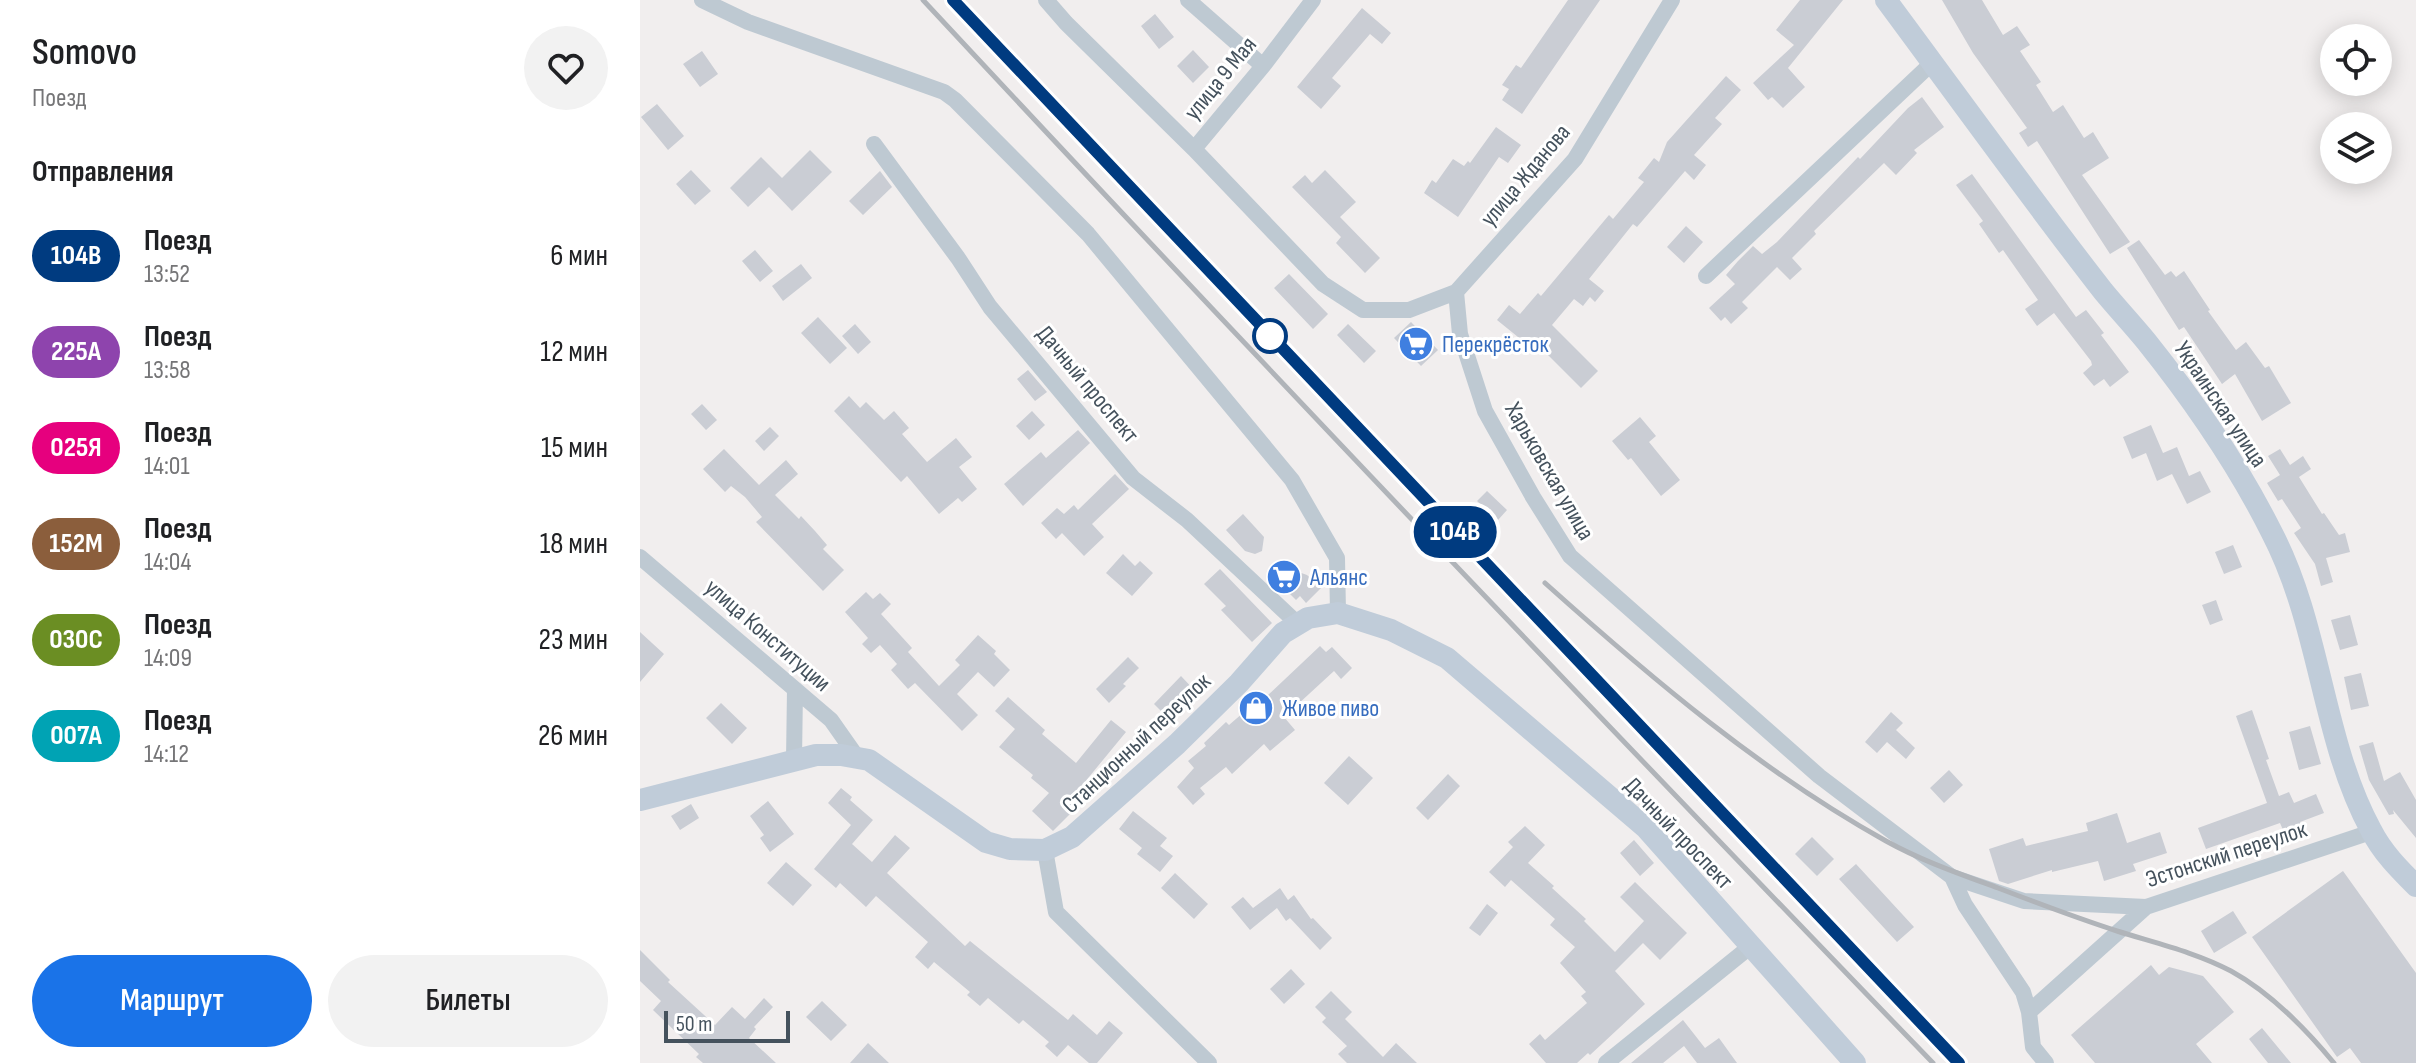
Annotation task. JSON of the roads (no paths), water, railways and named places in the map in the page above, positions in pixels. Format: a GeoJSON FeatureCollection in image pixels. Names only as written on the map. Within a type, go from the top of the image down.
{"type":"FeatureCollection","features":[{"type":"Feature","properties":{"kind":"street"},"geometry":{"type":"LineString","coordinates":[[702,0],[748,22],[944,92],[955,100],[1088,234],[1292,480],[1337,558],[1338,613]]}},
{"type":"Feature","properties":{"kind":"street"},"geometry":{"type":"LineString","coordinates":[[1046,0],[1323,284],[1363,310],[1409,310],[1456,292]]}},
{"type":"Feature","properties":{"kind":"street"},"geometry":{"type":"LineString","coordinates":[[1188,0],[1263,66]]}},
{"type":"Feature","properties":{"kind":"street","name":"улица 9 Мая"},"geometry":{"type":"LineString","coordinates":[[1194,149],[1313,0]]}},
{"type":"Feature","properties":{"kind":"street","name":"улица Жданова"},"geometry":{"type":"LineString","coordinates":[[1456,292],[1575,159],[1672,0]]}},
{"type":"Feature","properties":{"kind":"street","name":"Украинская улица"},"geometry":{"type":"LineString","coordinates":[[1886,0],[2104,292],[2185,392],[2222,445],[2272,531],[2290,570],[2352,792],[2371,832],[2390,859],[2416,886]]}},
{"type":"Feature","properties":{"kind":"street"},"geometry":{"type":"LineString","coordinates":[[1706,276],[1932,63]]}},
{"type":"Feature","properties":{"kind":"street","name":"Дачный проспект"},"geometry":{"type":"LineString","coordinates":[[874,144],[990,307],[1133,478],[1187,520],[1298,624]]}},
{"type":"Feature","properties":{"kind":"street","name":"Харьковская улица"},"geometry":{"type":"LineString","coordinates":[[1456,292],[1460,334],[1485,411],[1570,556],[1819,776],[1952,877],[1965,905],[2023,992],[2033,1047],[2046,1063]]}},
{"type":"Feature","properties":{"kind":"street","name":"улица Конституции"},"geometry":{"type":"LineString","coordinates":[[640,557],[831,720],[857,757]]}},
{"type":"Feature","properties":{"kind":"street","name":"Станционный переулок"},"geometry":{"type":"LineString","coordinates":[[1045,850],[1072,837],[1102,810],[1239,683],[1283,633],[1308,618],[1338,613]]}},
{"type":"Feature","properties":{"kind":"street","name":"Дачный проспект"},"geometry":{"type":"LineString","coordinates":[[1338,613],[1391,630],[1447,658],[1646,828],[1855,1063]]}},
{"type":"Feature","properties":{"kind":"street"},"geometry":{"type":"LineString","coordinates":[[794,760],[795,689]]}},
{"type":"Feature","properties":{"kind":"street"},"geometry":{"type":"LineString","coordinates":[[640,800],[816,755],[869,760],[986,842],[1010,849],[1045,850],[1056,912],[1209,1063]]}},
{"type":"Feature","properties":{"kind":"street","name":"Эстонский переулок"},"geometry":{"type":"LineString","coordinates":[[1952,877],[2024,901],[2146,907],[2371,832]]}},
{"type":"Feature","properties":{"kind":"street"},"geometry":{"type":"LineString","coordinates":[[2029,1012],[2146,907]]}},
{"type":"Feature","properties":{"kind":"street"},"geometry":{"type":"LineString","coordinates":[[1606,1063],[1751,946]]}},
{"type":"Feature","properties":{"kind":"railway"},"geometry":{"type":"LineString","coordinates":[[923,0],[1425,534],[1933,1063]]}},
{"type":"Feature","properties":{"kind":"railway"},"geometry":{"type":"LineString","coordinates":[[953,0],[1959,1063]]}},
{"type":"Feature","properties":{"kind":"railway"},"geometry":{"type":"LineString","coordinates":[[1545,583],[1709,722],[1840,814],[1941,867],[2087,921],[2189,953],[2231,971],[2287,1012],[2334,1063]]}},
{"type":"Feature","properties":{"kind":"train","name":"104В"},"geometry":{"type":"LineString","coordinates":[[953,0],[1959,1063]]}},
{"type":"Feature","properties":{"kind":"place","name":"Перекрёсток"},"geometry":{"type":"Point","coordinates":[1416,344]}},
{"type":"Feature","properties":{"kind":"place","name":"Альянс"},"geometry":{"type":"Point","coordinates":[1284,577]}},
{"type":"Feature","properties":{"kind":"place","name":"Живое пиво"},"geometry":{"type":"Point","coordinates":[1256,708]}}]}
